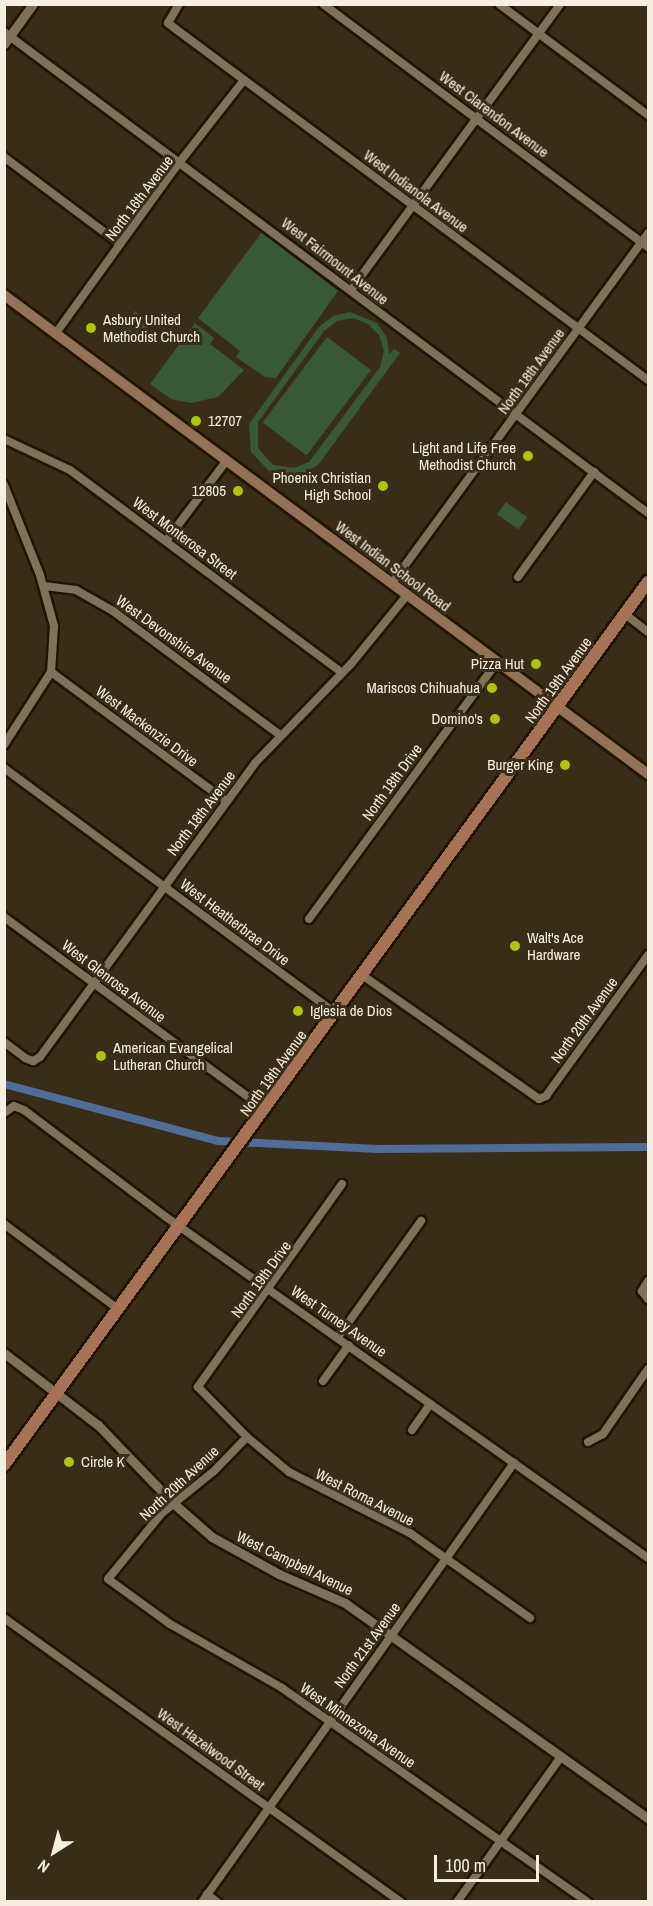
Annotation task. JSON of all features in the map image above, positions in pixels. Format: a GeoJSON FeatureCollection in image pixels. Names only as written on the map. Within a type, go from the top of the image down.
{"type":"FeatureCollection","features":[{"type":"Feature","properties":{"kind":"main road","name":"West Indian School Road"},"geometry":{"type":"LineString","coordinates":[[4,295],[648,774]]}},
{"type":"Feature","properties":{"kind":"main road","name":"North 19th Avenue"},"geometry":{"type":"LineString","coordinates":[[4,1465],[266,1110],[648,582]]}},
{"type":"Feature","properties":{"kind":"street"},"geometry":{"type":"LineString","coordinates":[[6,37],[33,4]]}},
{"type":"Feature","properties":{"kind":"street","name":"West Indianola Avenue"},"geometry":{"type":"LineString","coordinates":[[179,4],[168,22],[648,380]]}},
{"type":"Feature","properties":{"kind":"street","name":"West Clarendon Avenue"},"geometry":{"type":"LineString","coordinates":[[323,4],[645,244]]}},
{"type":"Feature","properties":{"kind":"street"},"geometry":{"type":"LineString","coordinates":[[499,4],[648,115]]}},
{"type":"Feature","properties":{"kind":"street"},"geometry":{"type":"LineString","coordinates":[[351,290],[560,4]]}},
{"type":"Feature","properties":{"kind":"street","name":"West Fairmount Avenue"},"geometry":{"type":"LineString","coordinates":[[6,37],[181,162],[648,513]]}},
{"type":"Feature","properties":{"kind":"street","name":"North 16th Avenue"},"geometry":{"type":"LineString","coordinates":[[56,333],[244,80]]}},
{"type":"Feature","properties":{"kind":"street"},"geometry":{"type":"LineString","coordinates":[[4,158],[120,244]]}},
{"type":"Feature","properties":{"kind":"street","name":"North 18th Avenue"},"geometry":{"type":"LineString","coordinates":[[392,583],[579,328],[645,244],[648,233]]}},
{"type":"Feature","properties":{"kind":"street","name":"West Monterosa Street"},"geometry":{"type":"LineString","coordinates":[[4,439],[70,470],[342,673]]}},
{"type":"Feature","properties":{"kind":"street"},"geometry":{"type":"LineString","coordinates":[[166,541],[227,460]]}},
{"type":"Feature","properties":{"kind":"street"},"geometry":{"type":"LineString","coordinates":[[518,577],[594,472]]}},
{"type":"Feature","properties":{"kind":"street"},"geometry":{"type":"LineString","coordinates":[[4,485],[44,586],[54,626],[51,672],[4,745]]}},
{"type":"Feature","properties":{"kind":"street","name":"West Devonshire Avenue"},"geometry":{"type":"LineString","coordinates":[[44,586],[76,590],[113,611],[280,735]]}},
{"type":"Feature","properties":{"kind":"street","name":"North 18th Avenue"},"geometry":{"type":"LineString","coordinates":[[4,1042],[33,1061],[94,983],[226,801],[280,735],[342,673],[407,595]]}},
{"type":"Feature","properties":{"kind":"street"},"geometry":{"type":"LineString","coordinates":[[625,614],[648,632]]}},
{"type":"Feature","properties":{"kind":"street","name":"North 18th Drive"},"geometry":{"type":"LineString","coordinates":[[309,919],[497,662]]}},
{"type":"Feature","properties":{"kind":"street","name":"West Mackenzie Drive"},"geometry":{"type":"LineString","coordinates":[[51,672],[226,801]]}},
{"type":"Feature","properties":{"kind":"street","name":"West Heatherbrae Drive"},"geometry":{"type":"LineString","coordinates":[[4,768],[334,1013]]}},
{"type":"Feature","properties":{"kind":"street","name":"West Glenrosa Avenue"},"geometry":{"type":"LineString","coordinates":[[4,917],[266,1110]]}},
{"type":"Feature","properties":{"kind":"street","name":"North 20th Avenue"},"geometry":{"type":"LineString","coordinates":[[362,975],[539,1100],[546,1096],[648,955]]}},
{"type":"Feature","properties":{"kind":"street","name":"West Turney Avenue"},"geometry":{"type":"LineString","coordinates":[[4,1113],[14,1106],[648,1558]]}},
{"type":"Feature","properties":{"kind":"street","name":"North 19th Drive"},"geometry":{"type":"LineString","coordinates":[[198,1387],[342,1184]]}},
{"type":"Feature","properties":{"kind":"street"},"geometry":{"type":"LineString","coordinates":[[338,1337],[421,1221]]}},
{"type":"Feature","properties":{"kind":"street"},"geometry":{"type":"LineString","coordinates":[[4,1224],[118,1309]]}},
{"type":"Feature","properties":{"kind":"street"},"geometry":{"type":"LineString","coordinates":[[648,1281],[642,1291],[648,1299]]}},
{"type":"Feature","properties":{"kind":"street"},"geometry":{"type":"LineString","coordinates":[[323,1381],[349,1345]]}},
{"type":"Feature","properties":{"kind":"street","name":"West Campbell Avenue"},"geometry":{"type":"LineString","coordinates":[[4,1353],[107,1434],[173,1503],[232,1550],[345,1603],[647,1816]]}},
{"type":"Feature","properties":{"kind":"street"},"geometry":{"type":"LineString","coordinates":[[588,1442],[603,1434],[648,1369]]}},
{"type":"Feature","properties":{"kind":"street","name":"West Roma Avenue"},"geometry":{"type":"LineString","coordinates":[[198,1387],[247,1437],[317,1488],[378,1516],[447,1558],[530,1617]]}},
{"type":"Feature","properties":{"kind":"street"},"geometry":{"type":"LineString","coordinates":[[412,1431],[430,1404]]}},
{"type":"Feature","properties":{"kind":"street","name":"North 20th Avenue"},"geometry":{"type":"LineString","coordinates":[[108,1579],[173,1503],[214,1471],[247,1437]]}},
{"type":"Feature","properties":{"kind":"street","name":"North 21st Avenue"},"geometry":{"type":"LineString","coordinates":[[205,1898],[514,1463]]}},
{"type":"Feature","properties":{"kind":"street","name":"West Minnezona Avenue"},"geometry":{"type":"LineString","coordinates":[[108,1579],[170,1624],[282,1688],[499,1842],[588,1902]]}},
{"type":"Feature","properties":{"kind":"street","name":"West Hazelwood Street"},"geometry":{"type":"LineString","coordinates":[[4,1618],[401,1902]]}},
{"type":"Feature","properties":{"kind":"street"},"geometry":{"type":"LineString","coordinates":[[457,1902],[561,1757]]}},
{"type":"Feature","properties":{"kind":"street"},"geometry":{"type":"LineString","coordinates":[[205,1898],[217,1902]]}},
{"type":"Feature","properties":{"kind":"green space"},"geometry":{"type":"Polygon","coordinates":[[[262,232],[338,291],[276,378],[265,377],[236,357],[240,351],[198,318],[262,232]]]}},
{"type":"Feature","properties":{"kind":"green space"},"geometry":{"type":"Polygon","coordinates":[[[135,311],[151,323],[138,341],[122,329],[124,326],[134,332],[141,322],[132,315],[135,311]]]}},
{"type":"Feature","properties":{"kind":"green space"},"geometry":{"type":"Polygon","coordinates":[[[350,312],[377,323],[387,338],[389,354],[394,349],[400,353],[318,465],[299,476],[271,473],[251,452],[249,424],[319,327],[333,316],[350,312]],[[353,318],[337,321],[324,331],[258,422],[258,448],[273,465],[294,468],[309,462],[380,367],[384,351],[379,335],[368,324],[353,318]]]}},
{"type":"Feature","properties":{"kind":"green space"},"geometry":{"type":"Polygon","coordinates":[[[195,323],[214,338],[210,344],[244,370],[218,397],[191,403],[171,399],[150,384],[195,323]]]}},
{"type":"Feature","properties":{"kind":"green space"},"geometry":{"type":"Polygon","coordinates":[[[327,337],[371,370],[307,456],[263,422],[327,337]]]}},
{"type":"Feature","properties":{"kind":"green space"},"geometry":{"type":"Polygon","coordinates":[[[506,502],[527,517],[518,529],[497,514],[506,502]]]}},
{"type":"Feature","properties":{"kind":"waterway"},"geometry":{"type":"LineString","coordinates":[[4,1084],[218,1141],[378,1149],[648,1147]]}},
{"type":"Feature","properties":{"kind":"place","name":"Asbury United Methodist Church"},"geometry":{"type":"Point","coordinates":[91,328]}},
{"type":"Feature","properties":{"kind":"place","name":"12707"},"geometry":{"type":"Point","coordinates":[196,421]}},
{"type":"Feature","properties":{"kind":"place","name":"Light and Life Free Methodist Church"},"geometry":{"type":"Point","coordinates":[528,456]}},
{"type":"Feature","properties":{"kind":"place","name":"Phoenix Christian High School"},"geometry":{"type":"Point","coordinates":[383,486]}},
{"type":"Feature","properties":{"kind":"place","name":"12805"},"geometry":{"type":"Point","coordinates":[238,491]}},
{"type":"Feature","properties":{"kind":"place","name":"Pizza Hut"},"geometry":{"type":"Point","coordinates":[536,664]}},
{"type":"Feature","properties":{"kind":"place","name":"Mariscos Chihuahua"},"geometry":{"type":"Point","coordinates":[492,688]}},
{"type":"Feature","properties":{"kind":"place","name":"Domino's"},"geometry":{"type":"Point","coordinates":[495,719]}},
{"type":"Feature","properties":{"kind":"place","name":"Burger King"},"geometry":{"type":"Point","coordinates":[565,765]}},
{"type":"Feature","properties":{"kind":"place","name":"Walt's Ace Hardware"},"geometry":{"type":"Point","coordinates":[515,946]}},
{"type":"Feature","properties":{"kind":"place","name":"Iglesia de Dios"},"geometry":{"type":"Point","coordinates":[298,1011]}},
{"type":"Feature","properties":{"kind":"place","name":"American Evangelical Lutheran Church"},"geometry":{"type":"Point","coordinates":[101,1056]}},
{"type":"Feature","properties":{"kind":"place","name":"Circle K"},"geometry":{"type":"Point","coordinates":[69,1462]}}]}
